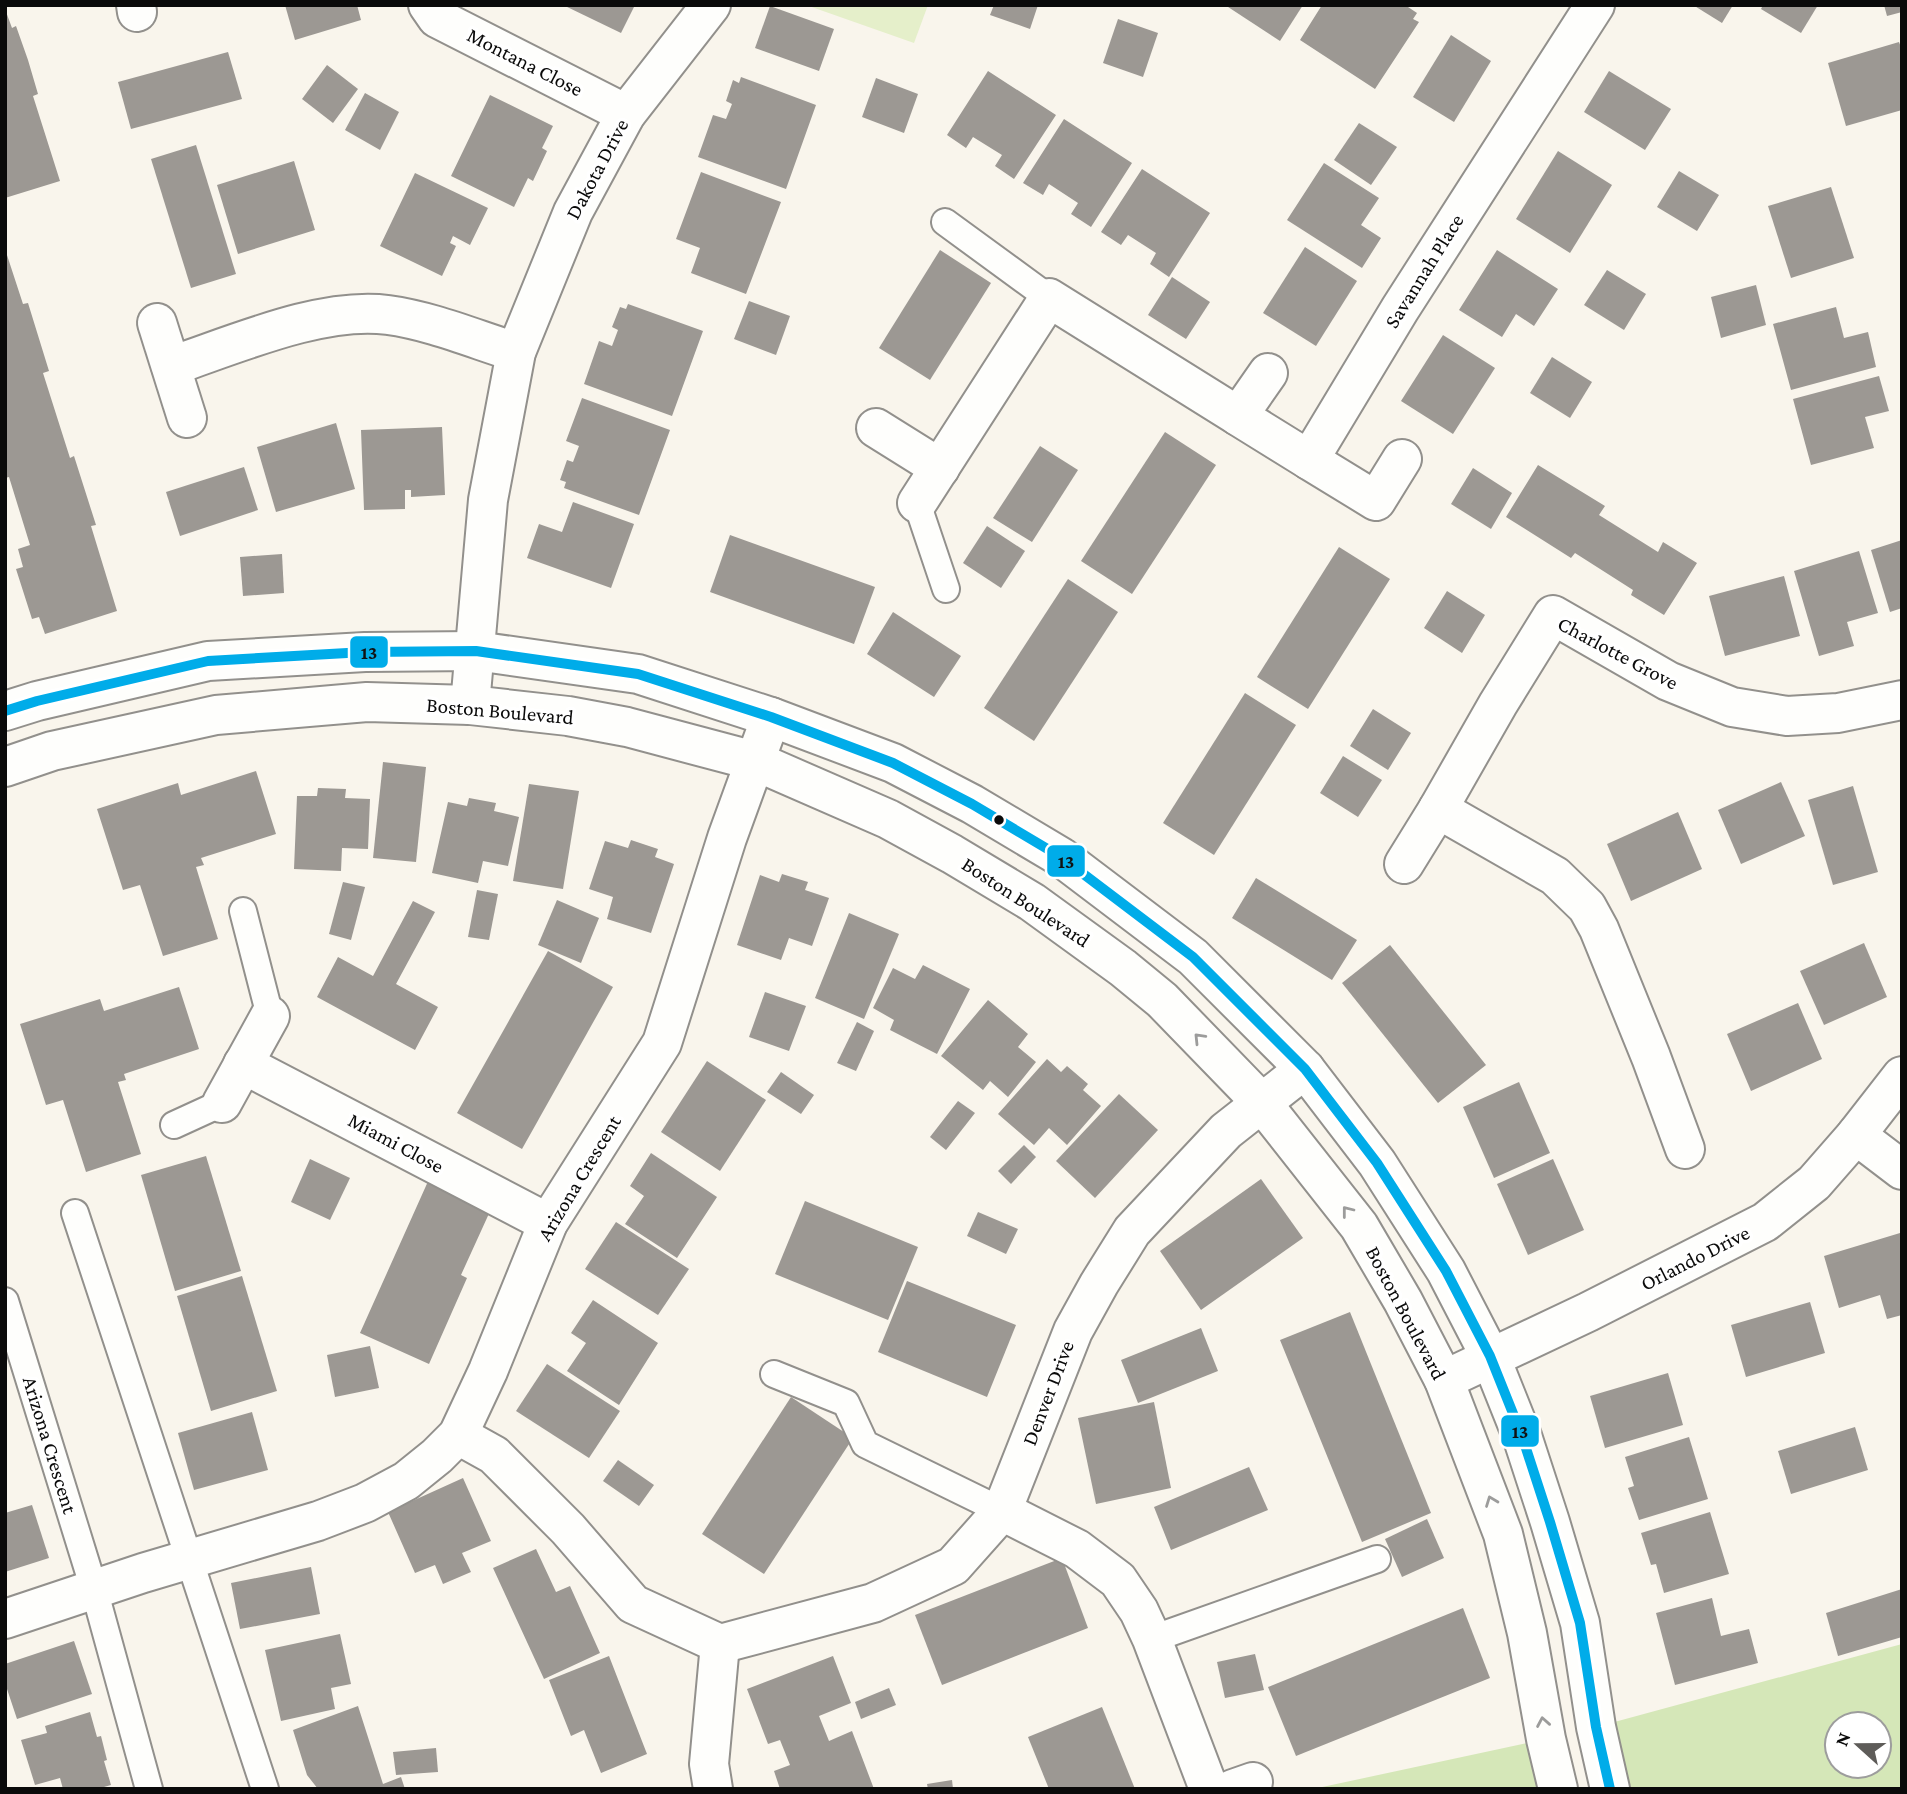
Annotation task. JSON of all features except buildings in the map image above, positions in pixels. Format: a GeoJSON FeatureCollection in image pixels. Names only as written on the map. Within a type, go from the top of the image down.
{"type":"FeatureCollection","features":[{"type":"Feature","properties":{"kind":"street","name":"Montana Close"},"geometry":{"type":"LineString","coordinates":[[428,5],[437,18],[626,114]]}},
{"type":"Feature","properties":{"kind":"street","name":"Dakota Drive"},"geometry":{"type":"LineString","coordinates":[[470,705],[488,500],[516,352],[573,212],[626,114],[711,5]]}},
{"type":"Feature","properties":{"kind":"street","name":"Savannah Place"},"geometry":{"type":"LineString","coordinates":[[1309,460],[1399,309],[1586,9]]}},
{"type":"Feature","properties":{"kind":"street"},"geometry":{"type":"LineString","coordinates":[[917,503],[1049,298],[1376,501],[1402,459]]}},
{"type":"Feature","properties":{"kind":"street"},"geometry":{"type":"LineString","coordinates":[[171,366],[312,320],[348,314],[386,315],[422,322],[516,352]]}},
{"type":"Feature","properties":{"kind":"street"},"geometry":{"type":"LineString","coordinates":[[157,323],[187,418]]}},
{"type":"Feature","properties":{"kind":"street"},"geometry":{"type":"LineString","coordinates":[[1238,416],[1268,373]]}},
{"type":"Feature","properties":{"kind":"street"},"geometry":{"type":"LineString","coordinates":[[876,428],[940,468]]}},
{"type":"Feature","properties":{"kind":"street","name":"Charlotte Grove"},"geometry":{"type":"LineString","coordinates":[[1404,864],[1553,615],[1668,681],[1731,707],[1787,716],[1838,713],[1902,700]]}},
{"type":"Feature","properties":{"kind":"street"},"geometry":{"type":"LineString","coordinates":[[5,711],[208,661],[365,652],[476,651],[638,674],[771,717],[892,763],[972,804],[1060,857],[1193,957],[1305,1069],[1377,1163],[1446,1271],[1490,1356],[1522,1436],[1580,1623],[1610,1789]]}},
{"type":"Feature","properties":{"kind":"street","name":"Boston Boulevard"},"geometry":{"type":"LineString","coordinates":[[5,766],[52,751],[216,715],[367,702],[470,705],[568,716],[627,727],[755,761],[888,819],[952,853],[1032,902],[1162,999],[1262,1102],[1359,1226],[1403,1301],[1444,1380],[1503,1534],[1527,1633],[1558,1789]]}},
{"type":"Feature","properties":{"kind":"street","name":"Arizona Crescent"},"geometry":{"type":"LineString","coordinates":[[5,1619],[189,1559],[318,1521],[365,1503],[406,1482],[458,1435],[488,1371],[548,1223],[662,1043],[727,838],[771,717]]}},
{"type":"Feature","properties":{"kind":"street"},"geometry":{"type":"LineString","coordinates":[[1438,809],[1555,876],[1587,907],[1599,929],[1651,1057],[1685,1149]]}},
{"type":"Feature","properties":{"kind":"street"},"geometry":{"type":"LineString","coordinates":[[222,1102],[271,1016]]}},
{"type":"Feature","properties":{"kind":"street","name":"Miami Close"},"geometry":{"type":"LineString","coordinates":[[243,1064],[548,1223]]}},
{"type":"Feature","properties":{"kind":"street","name":"Denver Drive"},"geometry":{"type":"LineString","coordinates":[[720,1644],[873,1603],[953,1566],[1002,1511],[1073,1331],[1132,1231],[1226,1130],[1305,1069]]}},
{"type":"Feature","properties":{"kind":"street","name":"Orlando Drive"},"geometry":{"type":"LineString","coordinates":[[1444,1380],[1588,1312],[1765,1222],[1814,1184],[1902,1076]]}},
{"type":"Feature","properties":{"kind":"street"},"geometry":{"type":"LineString","coordinates":[[1856,1135],[1902,1170]]}},
{"type":"Feature","properties":{"kind":"street"},"geometry":{"type":"LineString","coordinates":[[458,1435],[494,1455],[568,1529],[634,1604],[720,1644],[709,1765],[713,1789]]}},
{"type":"Feature","properties":{"kind":"street"},"geometry":{"type":"LineString","coordinates":[[1002,1511],[1077,1549],[1118,1580],[1139,1611],[1152,1639],[1209,1789]]}},
{"type":"Feature","properties":{"kind":"lane"},"geometry":{"type":"LineString","coordinates":[[945,222],[1049,298]]}},
{"type":"Feature","properties":{"kind":"lane"},"geometry":{"type":"LineString","coordinates":[[917,503],[946,589]]}},
{"type":"Feature","properties":{"kind":"lane"},"geometry":{"type":"LineString","coordinates":[[243,911],[271,1016]]}},
{"type":"Feature","properties":{"kind":"lane"},"geometry":{"type":"LineString","coordinates":[[173,1125],[222,1102]]}},
{"type":"Feature","properties":{"kind":"lane"},"geometry":{"type":"LineString","coordinates":[[75,1213],[265,1789]]}},
{"type":"Feature","properties":{"kind":"lane","name":"Arizona Crescent"},"geometry":{"type":"LineString","coordinates":[[5,1301],[94,1589],[149,1789]]}},
{"type":"Feature","properties":{"kind":"lane"},"geometry":{"type":"LineString","coordinates":[[774,1374],[846,1403],[864,1444],[1002,1511]]}},
{"type":"Feature","properties":{"kind":"lane"},"geometry":{"type":"LineString","coordinates":[[1152,1639],[1377,1559]]}},
{"type":"Feature","properties":{"kind":"green space"},"geometry":{"type":"Polygon","coordinates":[[[806,5],[928,5],[914,43],[806,5]]]}},
{"type":"Feature","properties":{"kind":"green space"},"geometry":{"type":"Polygon","coordinates":[[[1902,1644],[1902,1789],[1620,1789],[1596,1727],[1902,1644]]]}},
{"type":"Feature","properties":{"kind":"green space"},"geometry":{"type":"Polygon","coordinates":[[[1546,1739],[1558,1789],[1313,1789],[1546,1739]]]}},
{"type":"Feature","properties":{"kind":"transit line","name":"13"},"geometry":{"type":"LineString","coordinates":[[5,711],[208,661],[365,652],[476,651],[638,674],[771,717],[893,763],[972,804],[1061,857],[1193,957],[1305,1069],[1377,1163],[1446,1271],[1490,1356],[1522,1436],[1550,1522],[1580,1623],[1596,1727],[1610,1789]]}}]}
